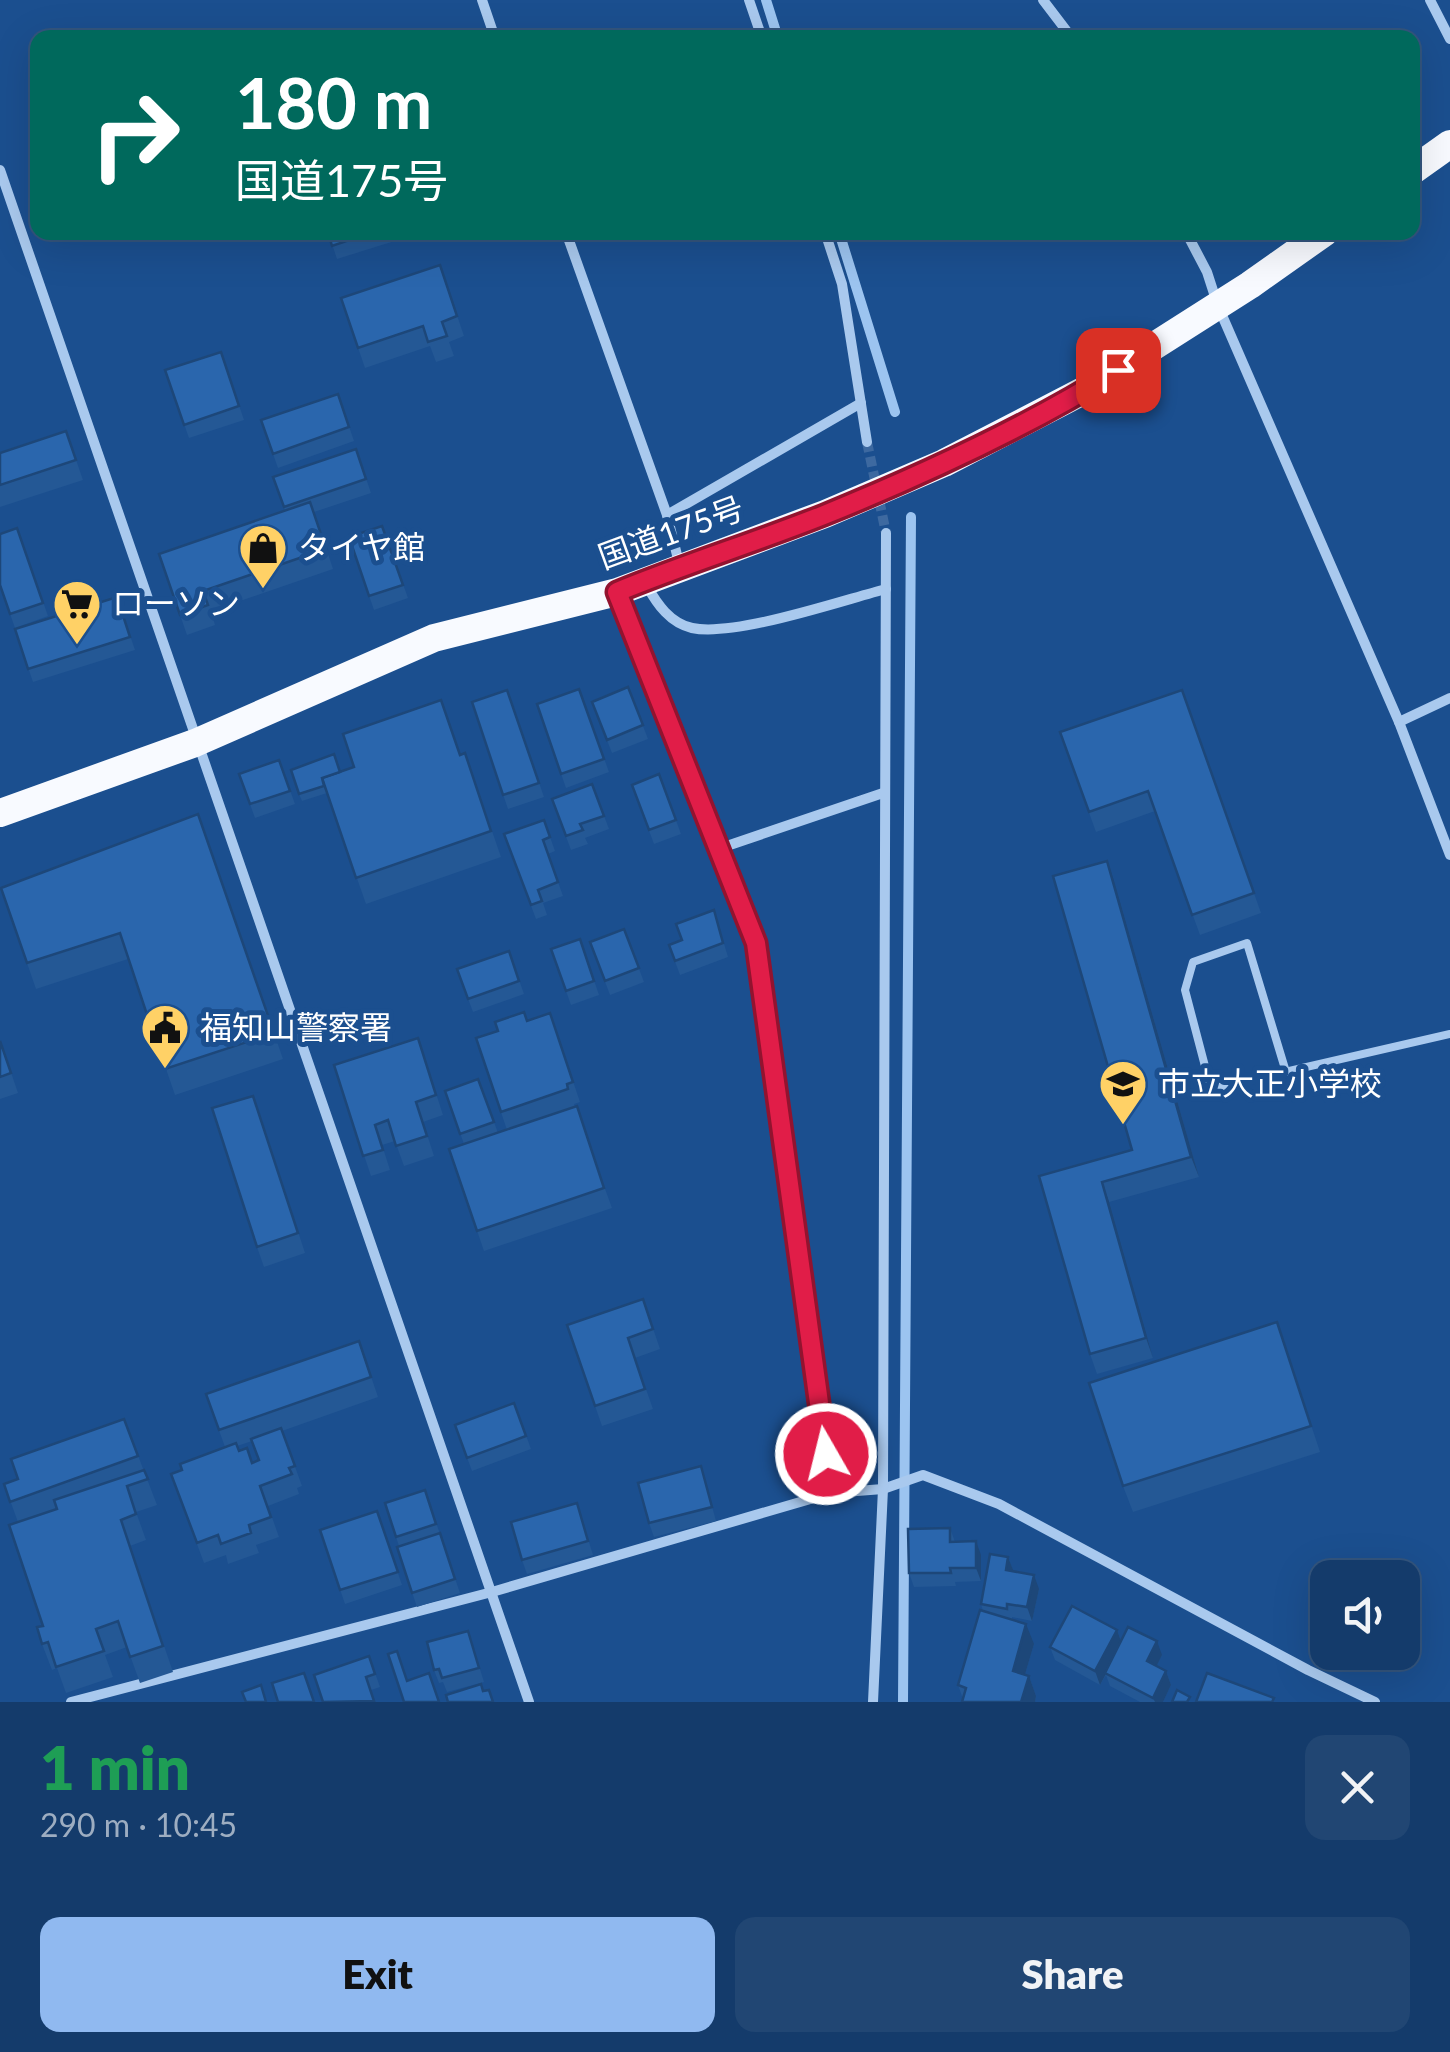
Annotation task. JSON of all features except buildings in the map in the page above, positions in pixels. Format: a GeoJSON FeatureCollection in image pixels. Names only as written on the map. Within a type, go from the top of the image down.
{"type":"FeatureCollection","features":[{"type":"Feature","properties":{"kind":"highway"},"geometry":{"type":"LineString","coordinates":[[1420,165],[1450,144]]}},
{"type":"Feature","properties":{"kind":"highway","name":"国道175号"},"geometry":{"type":"LineString","coordinates":[[0,813],[195,743],[434,638],[617,592],[825,514],[944,463],[1085,390],[1313,240]]}},
{"type":"Feature","properties":{"kind":"street"},"geometry":{"type":"LineString","coordinates":[[482,0],[493,30]]}},
{"type":"Feature","properties":{"kind":"street"},"geometry":{"type":"LineString","coordinates":[[749,0],[759,30]]}},
{"type":"Feature","properties":{"kind":"street"},"geometry":{"type":"LineString","coordinates":[[1043,0],[1066,30]]}},
{"type":"Feature","properties":{"kind":"street"},"geometry":{"type":"LineString","coordinates":[[1430,0],[1450,39]]}},
{"type":"Feature","properties":{"kind":"street"},"geometry":{"type":"LineString","coordinates":[[0,170],[529,1702]]}},
{"type":"Feature","properties":{"kind":"street"},"geometry":{"type":"LineString","coordinates":[[569,240],[668,515],[681,568]]}},
{"type":"Feature","properties":{"kind":"street"},"geometry":{"type":"LineString","coordinates":[[828,240],[842,284],[867,442]]}},
{"type":"Feature","properties":{"kind":"street"},"geometry":{"type":"LineString","coordinates":[[1190,240],[1399,722],[1450,855]]}},
{"type":"Feature","properties":{"kind":"street"},"geometry":{"type":"LineString","coordinates":[[668,515],[861,403]]}},
{"type":"Feature","properties":{"kind":"street"},"geometry":{"type":"LineString","coordinates":[[872,1702],[883,1489],[886,533]]}},
{"type":"Feature","properties":{"kind":"street"},"geometry":{"type":"LineString","coordinates":[[644,581],[662,612],[691,628],[740,626],[886,589]]}},
{"type":"Feature","properties":{"kind":"street"},"geometry":{"type":"LineString","coordinates":[[617,592],[756,943],[832,1493]]}},
{"type":"Feature","properties":{"kind":"street"},"geometry":{"type":"LineString","coordinates":[[1399,722],[1450,698]]}},
{"type":"Feature","properties":{"kind":"street"},"geometry":{"type":"LineString","coordinates":[[718,849],[883,793]]}},
{"type":"Feature","properties":{"kind":"street"},"geometry":{"type":"LineString","coordinates":[[71,1702],[492,1592],[832,1493],[883,1489],[923,1475],[999,1504],[1375,1702]]}},
{"type":"Feature","properties":{"kind":"lane"},"geometry":{"type":"LineString","coordinates":[[1286,1072],[1248,943],[1193,962],[1185,990],[1212,1089],[1286,1072],[1450,1034]]}},
{"type":"Feature","properties":{"kind":"waterway"},"geometry":{"type":"LineString","coordinates":[[766,0],[775,30]]}},
{"type":"Feature","properties":{"kind":"waterway"},"geometry":{"type":"LineString","coordinates":[[841,240],[895,412]]}},
{"type":"Feature","properties":{"kind":"waterway"},"geometry":{"type":"LineString","coordinates":[[903,1702],[911,517]]}},
{"type":"Feature","properties":{"kind":"tunnel"},"geometry":{"type":"LineString","coordinates":[[867,442],[886,533]]}},
{"type":"Feature","properties":{"kind":"place","name":"タイヤ館"},"geometry":{"type":"Point","coordinates":[263,590]}},
{"type":"Feature","properties":{"kind":"place","name":"ローソン"},"geometry":{"type":"Point","coordinates":[77,646]}},
{"type":"Feature","properties":{"kind":"place","name":"福知山警察署"},"geometry":{"type":"Point","coordinates":[165,1070]}},
{"type":"Feature","properties":{"kind":"place","name":"市立大正小学校"},"geometry":{"type":"Point","coordinates":[1123,1126]}},
{"type":"Feature","properties":{"kind":"route"},"geometry":{"type":"LineString","coordinates":[[826,1454],[756,943],[617,592],[825,514],[944,463],[1118,370]]}}]}
